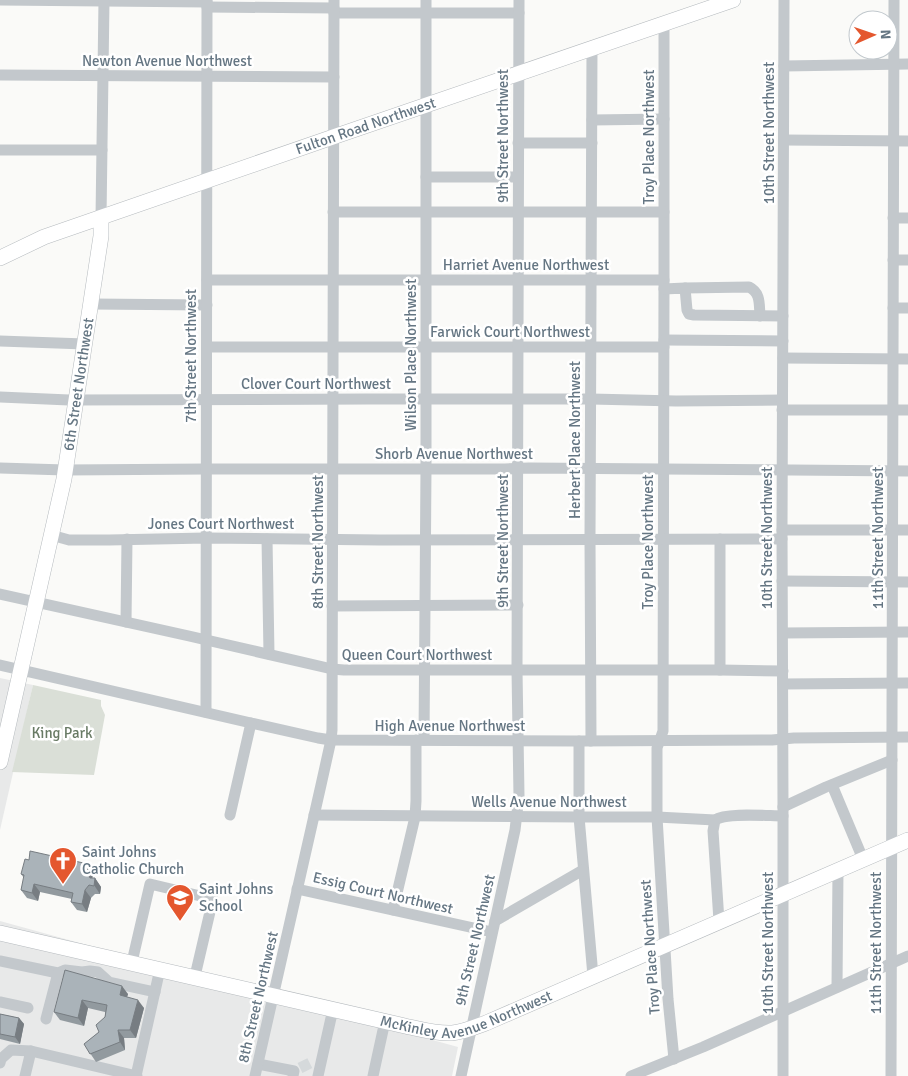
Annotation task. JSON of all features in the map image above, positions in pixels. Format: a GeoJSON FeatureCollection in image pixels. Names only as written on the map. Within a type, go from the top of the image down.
{"type":"FeatureCollection","features":[{"type":"Feature","properties":{"kind":"main road","name":"Fulton Road Northwest"},"geometry":{"type":"LineString","coordinates":[[0,258],[44,237],[733,0]]}},
{"type":"Feature","properties":{"kind":"main road","name":"6th Street Northwest"},"geometry":{"type":"LineString","coordinates":[[0,759],[66,470],[101,236],[101,218]]}},
{"type":"Feature","properties":{"kind":"main road","name":"McKinley Avenue Northwest"},"geometry":{"type":"LineString","coordinates":[[0,932],[385,1021],[434,1032],[449,1033],[471,1029],[908,840]]}},
{"type":"Feature","properties":{"kind":"street"},"geometry":{"type":"LineString","coordinates":[[0,0],[155,1],[271,4],[426,12],[519,13]]}},
{"type":"Feature","properties":{"kind":"street","name":"6th Street Northwest"},"geometry":{"type":"LineString","coordinates":[[101,218],[104,0]]}},
{"type":"Feature","properties":{"kind":"street","name":"Wilson Place Northwest"},"geometry":{"type":"LineString","coordinates":[[393,910],[415,816],[425,670],[426,0]]}},
{"type":"Feature","properties":{"kind":"street","name":"9th Street Northwest"},"geometry":{"type":"LineString","coordinates":[[461,1076],[518,817],[519,0]]}},
{"type":"Feature","properties":{"kind":"street","name":"10th Street Northwest"},"geometry":{"type":"LineString","coordinates":[[782,1076],[784,0]]}},
{"type":"Feature","properties":{"kind":"street","name":"11th Street Northwest"},"geometry":{"type":"LineString","coordinates":[[891,1076],[894,0]]}},
{"type":"Feature","properties":{"kind":"street","name":"7th Street Northwest"},"geometry":{"type":"LineString","coordinates":[[206,712],[207,3]]}},
{"type":"Feature","properties":{"kind":"street","name":"8th Street Northwest"},"geometry":{"type":"LineString","coordinates":[[255,1076],[331,740],[334,7]]}},
{"type":"Feature","properties":{"kind":"street","name":"Troy Place Northwest"},"geometry":{"type":"LineString","coordinates":[[664,23],[663,670],[662,731],[657,748],[657,817],[668,999],[674,1059]]}},
{"type":"Feature","properties":{"kind":"street","name":"Herbert Place Northwest"},"geometry":{"type":"LineString","coordinates":[[592,48],[590,670],[579,817],[593,976]]}},
{"type":"Feature","properties":{"kind":"street"},"geometry":{"type":"LineString","coordinates":[[784,66],[908,64]]}},
{"type":"Feature","properties":{"kind":"street","name":"Newton Avenue Northwest"},"geometry":{"type":"LineString","coordinates":[[0,75],[334,77]]}},
{"type":"Feature","properties":{"kind":"street"},"geometry":{"type":"LineString","coordinates":[[592,120],[664,119]]}},
{"type":"Feature","properties":{"kind":"street"},"geometry":{"type":"LineString","coordinates":[[784,140],[908,141]]}},
{"type":"Feature","properties":{"kind":"street"},"geometry":{"type":"LineString","coordinates":[[518,143],[592,143]]}},
{"type":"Feature","properties":{"kind":"street"},"geometry":{"type":"LineString","coordinates":[[0,150],[102,150]]}},
{"type":"Feature","properties":{"kind":"street"},"geometry":{"type":"LineString","coordinates":[[426,177],[518,177]]}},
{"type":"Feature","properties":{"kind":"street"},"geometry":{"type":"LineString","coordinates":[[333,212],[664,212]]}},
{"type":"Feature","properties":{"kind":"street"},"geometry":{"type":"LineString","coordinates":[[893,218],[908,218]]}},
{"type":"Feature","properties":{"kind":"street"},"geometry":{"type":"LineString","coordinates":[[893,260],[908,260]]}},
{"type":"Feature","properties":{"kind":"street","name":"Harriet Avenue Northwest"},"geometry":{"type":"LineString","coordinates":[[207,280],[591,280],[664,284],[685,288],[749,287],[758,295],[760,316]]}},
{"type":"Feature","properties":{"kind":"street"},"geometry":{"type":"LineString","coordinates":[[685,288],[689,314],[783,316]]}},
{"type":"Feature","properties":{"kind":"street"},"geometry":{"type":"LineString","coordinates":[[91,304],[206,305]]}},
{"type":"Feature","properties":{"kind":"street"},"geometry":{"type":"LineString","coordinates":[[893,308],[908,308]]}},
{"type":"Feature","properties":{"kind":"street"},"geometry":{"type":"LineString","coordinates":[[0,341],[85,344]]}},
{"type":"Feature","properties":{"kind":"street","name":"Farwick Court Northwest"},"geometry":{"type":"LineString","coordinates":[[206,347],[591,348],[783,341]]}},
{"type":"Feature","properties":{"kind":"street"},"geometry":{"type":"LineString","coordinates":[[783,358],[908,359]]}},
{"type":"Feature","properties":{"kind":"street","name":"Clover Court Northwest"},"geometry":{"type":"LineString","coordinates":[[0,397],[76,400],[664,400],[908,410]]}},
{"type":"Feature","properties":{"kind":"street","name":"Shorb Avenue Northwest"},"geometry":{"type":"LineString","coordinates":[[0,468],[66,470],[591,469],[908,471]]}},
{"type":"Feature","properties":{"kind":"street","name":"Jones Court Northwest"},"geometry":{"type":"LineString","coordinates":[[51,536],[69,540],[206,538],[720,539],[782,534],[908,530]]}},
{"type":"Feature","properties":{"kind":"street"},"geometry":{"type":"LineString","coordinates":[[126,622],[127,539]]}},
{"type":"Feature","properties":{"kind":"street"},"geometry":{"type":"LineString","coordinates":[[267,539],[269,654]]}},
{"type":"Feature","properties":{"kind":"street"},"geometry":{"type":"LineString","coordinates":[[720,539],[720,670]]}},
{"type":"Feature","properties":{"kind":"street"},"geometry":{"type":"LineString","coordinates":[[782,581],[908,582]]}},
{"type":"Feature","properties":{"kind":"street","name":"Queen Court Northwest"},"geometry":{"type":"LineString","coordinates":[[0,594],[332,669],[783,671]]}},
{"type":"Feature","properties":{"kind":"street"},"geometry":{"type":"LineString","coordinates":[[332,606],[518,605]]}},
{"type":"Feature","properties":{"kind":"street"},"geometry":{"type":"LineString","coordinates":[[783,633],[908,632]]}},
{"type":"Feature","properties":{"kind":"street","name":"High Avenue Northwest"},"geometry":{"type":"LineString","coordinates":[[0,665],[331,740],[660,741],[908,736]]}},
{"type":"Feature","properties":{"kind":"street"},"geometry":{"type":"LineString","coordinates":[[783,684],[908,683]]}},
{"type":"Feature","properties":{"kind":"street"},"geometry":{"type":"LineString","coordinates":[[230,815],[251,723]]}},
{"type":"Feature","properties":{"kind":"street","name":"Wells Avenue Northwest"},"geometry":{"type":"LineString","coordinates":[[314,815],[657,817],[715,820],[718,817],[728,815],[783,812],[832,785],[892,760]]}},
{"type":"Feature","properties":{"kind":"street"},"geometry":{"type":"LineString","coordinates":[[832,785],[863,860]]}},
{"type":"Feature","properties":{"kind":"street"},"geometry":{"type":"LineString","coordinates":[[715,820],[713,831],[719,921]]}},
{"type":"Feature","properties":{"kind":"street"},"geometry":{"type":"LineString","coordinates":[[493,927],[583,870]]}},
{"type":"Feature","properties":{"kind":"street"},"geometry":{"type":"LineString","coordinates":[[838,870],[838,987]]}},
{"type":"Feature","properties":{"kind":"street"},"geometry":{"type":"LineString","coordinates":[[132,962],[150,884],[213,899],[195,976]]}},
{"type":"Feature","properties":{"kind":"street","name":"Essig Court Northwest"},"geometry":{"type":"LineString","coordinates":[[297,889],[393,910],[493,927]]}},
{"type":"Feature","properties":{"kind":"street"},"geometry":{"type":"LineString","coordinates":[[46,1019],[70,948]]}},
{"type":"Feature","properties":{"kind":"street"},"geometry":{"type":"LineString","coordinates":[[632,1076],[783,1012],[908,956]]}},
{"type":"Feature","properties":{"kind":"street"},"geometry":{"type":"LineString","coordinates":[[0,961],[62,972],[98,972],[109,982],[155,992]]}},
{"type":"Feature","properties":{"kind":"street"},"geometry":{"type":"LineString","coordinates":[[0,1063],[1,1058],[11,1050],[31,1051],[137,1076],[160,969]]}},
{"type":"Feature","properties":{"kind":"street"},"geometry":{"type":"LineString","coordinates":[[0,1002],[28,1008]]}},
{"type":"Feature","properties":{"kind":"street"},"geometry":{"type":"LineString","coordinates":[[318,1076],[317,1059],[333,1009]]}},
{"type":"Feature","properties":{"kind":"street"},"geometry":{"type":"LineString","coordinates":[[373,1076],[385,1021]]}},
{"type":"Feature","properties":{"kind":"street"},"geometry":{"type":"LineString","coordinates":[[26,1076],[31,1051]]}},
{"type":"Feature","properties":{"kind":"street"},"geometry":{"type":"LineString","coordinates":[[258,1064],[296,1072]]}},
{"type":"Feature","properties":{"kind":"shaded area"},"geometry":{"type":"Polygon","coordinates":[[[0,678],[33,685],[0,830],[0,678]]]}},
{"type":"Feature","properties":{"kind":"shaded area"},"geometry":{"type":"Polygon","coordinates":[[[0,921],[458,1047],[452,1076],[0,1076],[0,921]]]}},
{"type":"Feature","properties":{"kind":"green space","name":"King Park"},"geometry":{"type":"Polygon","coordinates":[[[33,685],[101,700],[101,706],[105,715],[94,775],[12,772],[33,685]]]}},
{"type":"Feature","properties":{"kind":"building","name":"Saint Johns Catholic Church"},"geometry":{"type":"Polygon","coordinates":[[[30,851],[88,864],[86,873],[88,873],[90,878],[95,878],[94,886],[89,885],[85,890],[82,904],[71,902],[73,893],[34,884],[32,893],[21,890],[24,875],[21,874],[25,859],[29,860],[30,851]]]}},
{"type":"Feature","properties":{"kind":"building"},"geometry":{"type":"Polygon","coordinates":[[[65,970],[122,986],[120,995],[138,1000],[130,1030],[118,1030],[120,1042],[90,1054],[84,1044],[99,1032],[96,1025],[105,1017],[107,1005],[82,1000],[78,1018],[54,1012],[65,970]]]}},
{"type":"Feature","properties":{"kind":"building"},"geometry":{"type":"Polygon","coordinates":[[[0,1014],[19,1018],[15,1037],[0,1034],[0,1014]]]}},
{"type":"Feature","properties":{"kind":"tunnel"},"geometry":{"type":"LineString","coordinates":[[300,1068],[312,1062]]}},
{"type":"Feature","properties":{"kind":"place","name":"Saint Johns Catholic Church"},"geometry":{"type":"Point","coordinates":[63,885]}},
{"type":"Feature","properties":{"kind":"place","name":"Saint Johns School"},"geometry":{"type":"Point","coordinates":[180,922]}}]}
